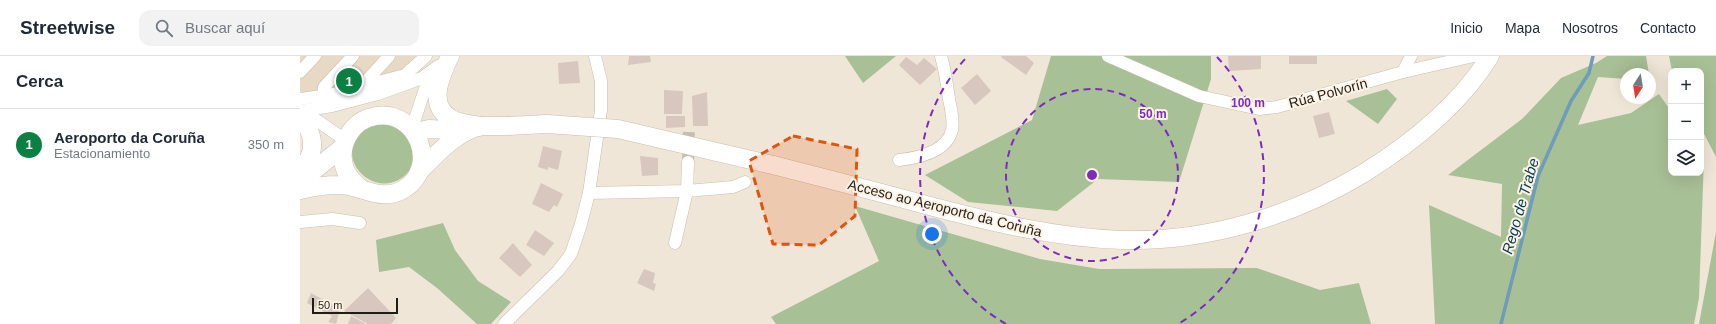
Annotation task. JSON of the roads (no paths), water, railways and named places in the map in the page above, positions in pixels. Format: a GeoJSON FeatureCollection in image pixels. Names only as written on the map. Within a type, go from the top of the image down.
{"type":"FeatureCollection","features":[{"type":"Feature","properties":{"kind":"highway","name":"Acceso ao Aeroporto da Coruña"},"geometry":{"type":"LineString","coordinates":[[414,130],[474,129],[547,124],[618,129],[788,169],[989,221],[1042,232],[1081,237],[1125,240],[1164,238],[1208,233],[1233,227],[1304,204],[1349,182],[1389,158],[1418,135],[1467,87],[1490,56]]}},
{"type":"Feature","properties":{"kind":"highway"},"geometry":{"type":"LineString","coordinates":[[444,59],[438,87],[437,101],[444,114],[474,129]]}},
{"type":"Feature","properties":{"kind":"highway"},"geometry":{"type":"LineString","coordinates":[[300,180],[307,176],[344,143],[351,130],[360,122],[370,117],[381,115],[392,116],[403,121],[414,130],[423,152],[419,172]]}},
{"type":"Feature","properties":{"kind":"highway"},"geometry":{"type":"LineString","coordinates":[[300,120],[309,130],[312,144],[309,159],[300,167]]}},
{"type":"Feature","properties":{"kind":"highway"},"geometry":{"type":"LineString","coordinates":[[344,143],[342,159],[345,170],[351,180],[360,188],[370,193],[382,195],[393,194],[404,189],[413,182],[419,172],[440,150],[474,129]]}},
{"type":"Feature","properties":{"kind":"highway"},"geometry":{"type":"LineString","coordinates":[[300,190],[340,185],[360,188]]}},
{"type":"Feature","properties":{"kind":"street"},"geometry":{"type":"LineString","coordinates":[[300,72],[315,56]]}},
{"type":"Feature","properties":{"kind":"street"},"geometry":{"type":"LineString","coordinates":[[329,95],[324,92],[324,87],[353,56]]}},
{"type":"Feature","properties":{"kind":"street"},"geometry":{"type":"LineString","coordinates":[[361,87],[389,56]]}},
{"type":"Feature","properties":{"kind":"street"},"geometry":{"type":"LineString","coordinates":[[300,99],[329,95],[405,75],[426,56]]}},
{"type":"Feature","properties":{"kind":"street"},"geometry":{"type":"LineString","coordinates":[[504,324],[558,271],[571,254],[589,193],[601,110],[601,81],[595,56]]}},
{"type":"Feature","properties":{"kind":"street"},"geometry":{"type":"LineString","coordinates":[[899,160],[914,158],[939,148],[949,139],[952,130],[952,118],[941,56]]}},
{"type":"Feature","properties":{"kind":"street","name":"Rúa Polvorín"},"geometry":{"type":"LineString","coordinates":[[1108,56],[1199,96],[1259,109],[1277,107],[1404,72],[1474,56]]}},
{"type":"Feature","properties":{"kind":"street"},"geometry":{"type":"LineString","coordinates":[[1404,72],[1411,56]]}},
{"type":"Feature","properties":{"kind":"street"},"geometry":{"type":"LineString","coordinates":[[300,112],[332,106],[378,94],[422,78],[444,59]]}},
{"type":"Feature","properties":{"kind":"street"},"geometry":{"type":"LineString","coordinates":[[414,130],[428,80],[444,59]]}},
{"type":"Feature","properties":{"kind":"street"},"geometry":{"type":"LineString","coordinates":[[300,115],[315,119],[344,143]]}},
{"type":"Feature","properties":{"kind":"street"},"geometry":{"type":"LineString","coordinates":[[675,243],[687,191],[688,162]]}},
{"type":"Feature","properties":{"kind":"street"},"geometry":{"type":"LineString","coordinates":[[589,193],[687,191],[733,187],[745,182]]}},
{"type":"Feature","properties":{"kind":"street"},"geometry":{"type":"LineString","coordinates":[[300,222],[332,219],[360,222]]}},
{"type":"Feature","properties":{"kind":"waterway","name":"Rego de Trabe"},"geometry":{"type":"LineString","coordinates":[[1501,324],[1538,176],[1571,101],[1589,73],[1593,56]]}},
{"type":"Feature","properties":{"kind":"tunnel"},"geometry":{"type":"LineString","coordinates":[[688,162],[689,127]]}},
{"type":"Feature","properties":{"kind":"place","name":"Aeroporto da Coruña"},"geometry":{"type":"Point","coordinates":[349,81]}}]}
